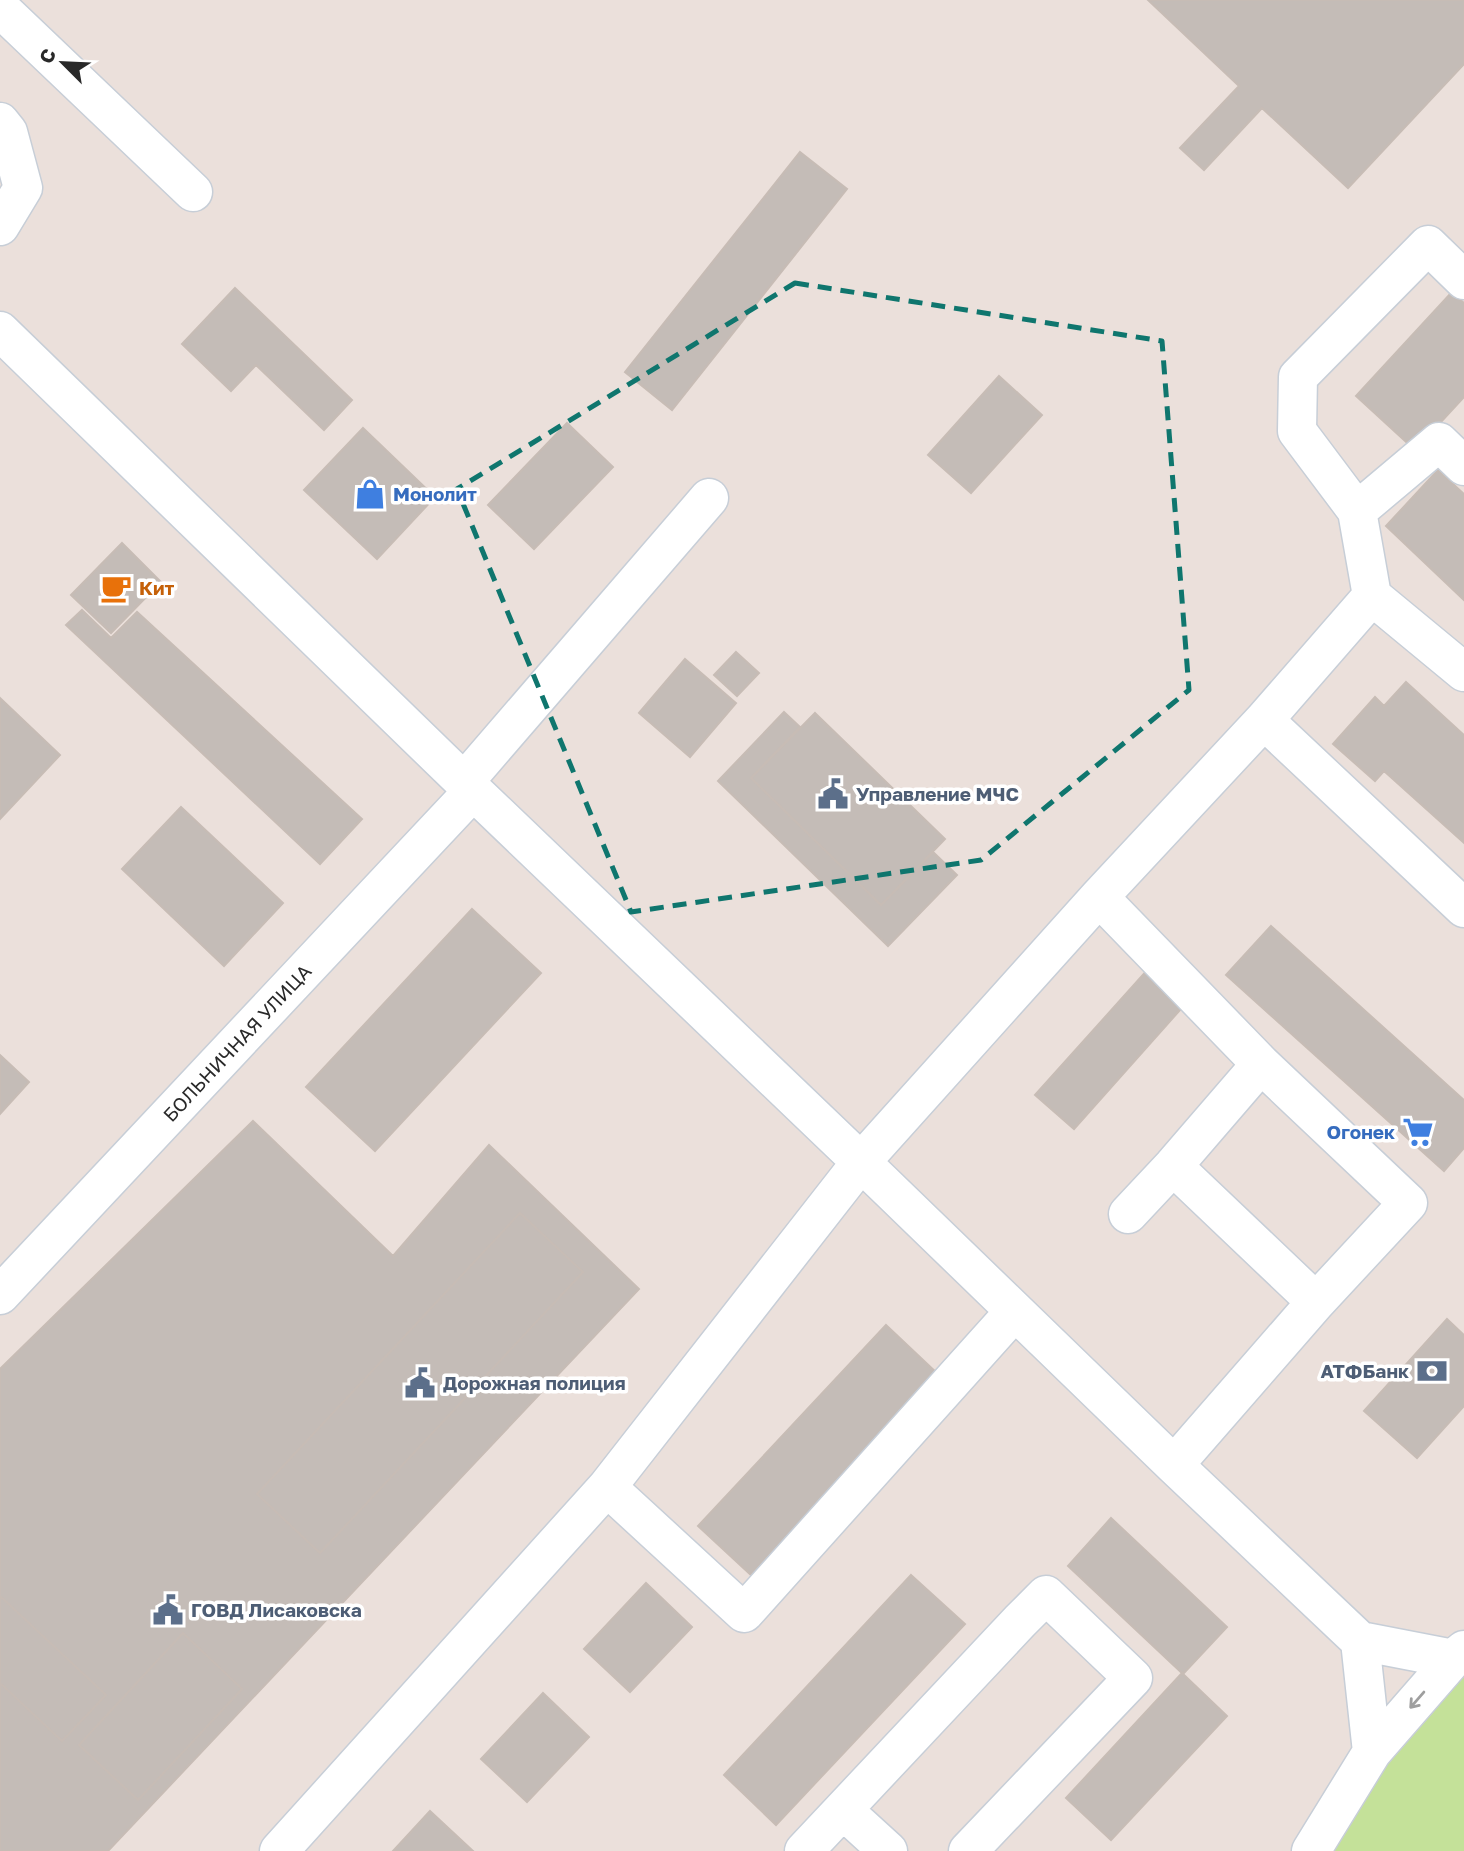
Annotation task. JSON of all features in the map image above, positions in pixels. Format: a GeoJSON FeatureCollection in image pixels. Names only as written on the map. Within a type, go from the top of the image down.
{"type":"FeatureCollection","features":[{"type":"Feature","properties":{"kind":"street"},"geometry":{"type":"LineString","coordinates":[[0,9],[193,192]]}},
{"type":"Feature","properties":{"kind":"street"},"geometry":{"type":"LineString","coordinates":[[0,122],[8,132],[23,188],[0,226]]}},
{"type":"Feature","properties":{"kind":"street"},"geometry":{"type":"LineString","coordinates":[[1464,280],[1428,245],[1298,377],[1297,431],[1357,511],[1373,596],[1464,672]]}},
{"type":"Feature","properties":{"kind":"street"},"geometry":{"type":"LineString","coordinates":[[0,331],[469,787],[1174,1465],[1360,1640],[1458,1655]]}},
{"type":"Feature","properties":{"kind":"street"},"geometry":{"type":"LineString","coordinates":[[1357,511],[1439,442],[1464,466]]}},
{"type":"Feature","properties":{"kind":"street","name":"БОЛЬНИЧНАЯ УЛИЦА"},"geometry":{"type":"LineString","coordinates":[[0,1295],[469,787],[709,498]]}},
{"type":"Feature","properties":{"kind":"street"},"geometry":{"type":"LineString","coordinates":[[279,1851],[607,1487],[861,1162],[1099,897],[1264,720],[1373,596]]}},
{"type":"Feature","properties":{"kind":"street"},"geometry":{"type":"LineString","coordinates":[[1264,720],[1464,908]]}},
{"type":"Feature","properties":{"kind":"street"},"geometry":{"type":"LineString","coordinates":[[1099,897],[1261,1064],[1408,1203],[1316,1302],[1174,1465]]}},
{"type":"Feature","properties":{"kind":"street"},"geometry":{"type":"LineString","coordinates":[[1128,1214],[1261,1064]]}},
{"type":"Feature","properties":{"kind":"street"},"geometry":{"type":"LineString","coordinates":[[1173,1166],[1316,1302]]}},
{"type":"Feature","properties":{"kind":"street"},"geometry":{"type":"LineString","coordinates":[[607,1487],[744,1613],[1014,1311]]}},
{"type":"Feature","properties":{"kind":"street"},"geometry":{"type":"LineString","coordinates":[[804,1851],[1046,1595],[1133,1678],[968,1851]]}},
{"type":"Feature","properties":{"kind":"street"},"geometry":{"type":"LineString","coordinates":[[1360,1640],[1372,1752]]}},
{"type":"Feature","properties":{"kind":"street"},"geometry":{"type":"LineString","coordinates":[[1311,1851],[1372,1752],[1458,1655]]}},
{"type":"Feature","properties":{"kind":"street"},"geometry":{"type":"LineString","coordinates":[[843,1810],[888,1851]]}},
{"type":"Feature","properties":{"kind":"highlighted area"},"geometry":{"type":"Polygon","coordinates":[[[795,283],[1162,341],[1189,690],[981,860],[631,912],[457,489],[795,283]]]}},
{"type":"Feature","properties":{"kind":"green space"},"geometry":{"type":"Polygon","coordinates":[[[1464,1673],[1464,1851],[1319,1851],[1351,1799],[1464,1673]]]}},
{"type":"Feature","properties":{"kind":"building"},"geometry":{"type":"Polygon","coordinates":[[[1148,0],[1464,0],[1464,64],[1348,188],[1262,108],[1204,170],[1180,148],[1239,86],[1148,0]]]}},
{"type":"Feature","properties":{"kind":"building"},"geometry":{"type":"Polygon","coordinates":[[[800,152],[847,189],[672,410],[625,372],[800,152]]]}},
{"type":"Feature","properties":{"kind":"building"},"geometry":{"type":"Polygon","coordinates":[[[235,288],[352,400],[324,430],[256,365],[231,391],[182,344],[235,288]]]}},
{"type":"Feature","properties":{"kind":"building"},"geometry":{"type":"Polygon","coordinates":[[[1452,292],[1464,303],[1464,397],[1415,450],[1356,396],[1452,292]]]}},
{"type":"Feature","properties":{"kind":"building"},"geometry":{"type":"Polygon","coordinates":[[[999,376],[1042,415],[971,493],[928,455],[999,376]]]}},
{"type":"Feature","properties":{"kind":"building"},"geometry":{"type":"Polygon","coordinates":[[[567,423],[613,467],[534,549],[488,505],[567,423]]]}},
{"type":"Feature","properties":{"kind":"building","name":"Монолит"},"geometry":{"type":"Polygon","coordinates":[[[363,428],[435,497],[377,559],[304,490],[363,428]]]}},
{"type":"Feature","properties":{"kind":"building"},"geometry":{"type":"Polygon","coordinates":[[[1438,470],[1464,494],[1464,600],[1386,526],[1438,470]]]}},
{"type":"Feature","properties":{"kind":"building","name":"Кит"},"geometry":{"type":"Polygon","coordinates":[[[122,543],[161,582],[111,633],[71,595],[122,543]]]}},
{"type":"Feature","properties":{"kind":"building"},"geometry":{"type":"Polygon","coordinates":[[[82,610],[111,638],[137,612],[362,819],[320,864],[66,625],[82,610]]]}},
{"type":"Feature","properties":{"kind":"building"},"geometry":{"type":"Polygon","coordinates":[[[736,652],[759,673],[737,696],[714,675],[736,652]]]}},
{"type":"Feature","properties":{"kind":"building"},"geometry":{"type":"Polygon","coordinates":[[[685,659],[736,703],[690,757],[639,713],[685,659]]]}},
{"type":"Feature","properties":{"kind":"building"},"geometry":{"type":"Polygon","coordinates":[[[1406,682],[1464,735],[1464,843],[1384,771],[1375,781],[1333,744],[1375,697],[1384,706],[1406,682]]]}},
{"type":"Feature","properties":{"kind":"building"},"geometry":{"type":"Polygon","coordinates":[[[0,698],[60,755],[0,819],[0,698]]]}},
{"type":"Feature","properties":{"kind":"building"},"geometry":{"type":"Polygon","coordinates":[[[784,712],[800,727],[751,778],[881,905],[933,852],[957,875],[888,946],[718,781],[784,712]]]}},
{"type":"Feature","properties":{"kind":"building","name":"Управление МЧС"},"geometry":{"type":"Polygon","coordinates":[[[815,713],[945,839],[881,905],[751,778],[815,713]]]}},
{"type":"Feature","properties":{"kind":"building"},"geometry":{"type":"Polygon","coordinates":[[[181,807],[283,903],[224,966],[122,869],[181,807]]]}},
{"type":"Feature","properties":{"kind":"building"},"geometry":{"type":"Polygon","coordinates":[[[472,909],[541,973],[375,1151],[306,1087],[472,909]]]}},
{"type":"Feature","properties":{"kind":"building"},"geometry":{"type":"Polygon","coordinates":[[[1271,926],[1464,1100],[1464,1148],[1444,1171],[1226,975],[1271,926]]]}},
{"type":"Feature","properties":{"kind":"building"},"geometry":{"type":"Polygon","coordinates":[[[1150,967],[1188,1001],[1074,1129],[1035,1095],[1150,967]]]}},
{"type":"Feature","properties":{"kind":"building"},"geometry":{"type":"Polygon","coordinates":[[[0,1055],[29,1082],[0,1114],[0,1055]]]}},
{"type":"Feature","properties":{"kind":"building","name":"ГОВД Лисаковска"},"geometry":{"type":"Polygon","coordinates":[[[253,1121],[393,1256],[489,1145],[639,1289],[108,1851],[0,1851],[0,1369],[253,1121]]]}},
{"type":"Feature","properties":{"kind":"building","name":"Дорожная полиция"},"geometry":{"type":"Polygon","coordinates":[[[520,1213],[583,1272],[320,1553],[257,1494],[520,1213]]]}},
{"type":"Feature","properties":{"kind":"building","name":"АТФБанк"},"geometry":{"type":"Polygon","coordinates":[[[1447,1319],[1464,1335],[1464,1406],[1417,1458],[1364,1411],[1447,1319]]]}},
{"type":"Feature","properties":{"kind":"building"},"geometry":{"type":"Polygon","coordinates":[[[886,1325],[939,1375],[751,1575],[698,1526],[886,1325]]]}},
{"type":"Feature","properties":{"kind":"building"},"geometry":{"type":"Polygon","coordinates":[[[1111,1518],[1227,1627],[1183,1674],[1068,1566],[1111,1518]]]}},
{"type":"Feature","properties":{"kind":"building"},"geometry":{"type":"Polygon","coordinates":[[[911,1575],[965,1624],[776,1825],[724,1775],[911,1575]]]}},
{"type":"Feature","properties":{"kind":"building"},"geometry":{"type":"Polygon","coordinates":[[[646,1583],[692,1627],[630,1692],[584,1649],[646,1583]]]}},
{"type":"Feature","properties":{"kind":"building"},"geometry":{"type":"Polygon","coordinates":[[[0,1596],[106,1695],[62,1741],[0,1683],[0,1596]]]}},
{"type":"Feature","properties":{"kind":"building"},"geometry":{"type":"Polygon","coordinates":[[[183,1633],[242,1689],[138,1800],[79,1745],[183,1633]]]}},
{"type":"Feature","properties":{"kind":"building"},"geometry":{"type":"Polygon","coordinates":[[[1182,1673],[1227,1716],[1111,1840],[1066,1798],[1182,1673]]]}},
{"type":"Feature","properties":{"kind":"building"},"geometry":{"type":"Polygon","coordinates":[[[543,1693],[589,1737],[527,1802],[481,1759],[543,1693]]]}},
{"type":"Feature","properties":{"kind":"building"},"geometry":{"type":"Polygon","coordinates":[[[430,1811],[473,1851],[393,1851],[430,1811]]]}},
{"type":"Feature","properties":{"kind":"place","name":"Монолит"},"geometry":{"type":"Point","coordinates":[370,494]}},
{"type":"Feature","properties":{"kind":"place","name":"Кит"},"geometry":{"type":"Point","coordinates":[116,588]}},
{"type":"Feature","properties":{"kind":"place","name":"Управление МЧС"},"geometry":{"type":"Point","coordinates":[833,794]}},
{"type":"Feature","properties":{"kind":"place","name":"Огонек"},"geometry":{"type":"Point","coordinates":[1418,1132]}},
{"type":"Feature","properties":{"kind":"place","name":"АТФБанк"},"geometry":{"type":"Point","coordinates":[1432,1371]}},
{"type":"Feature","properties":{"kind":"place","name":"Дорожная полиция"},"geometry":{"type":"Point","coordinates":[420,1383]}},
{"type":"Feature","properties":{"kind":"place","name":"ГОВД Лисаковска"},"geometry":{"type":"Point","coordinates":[168,1610]}}]}
